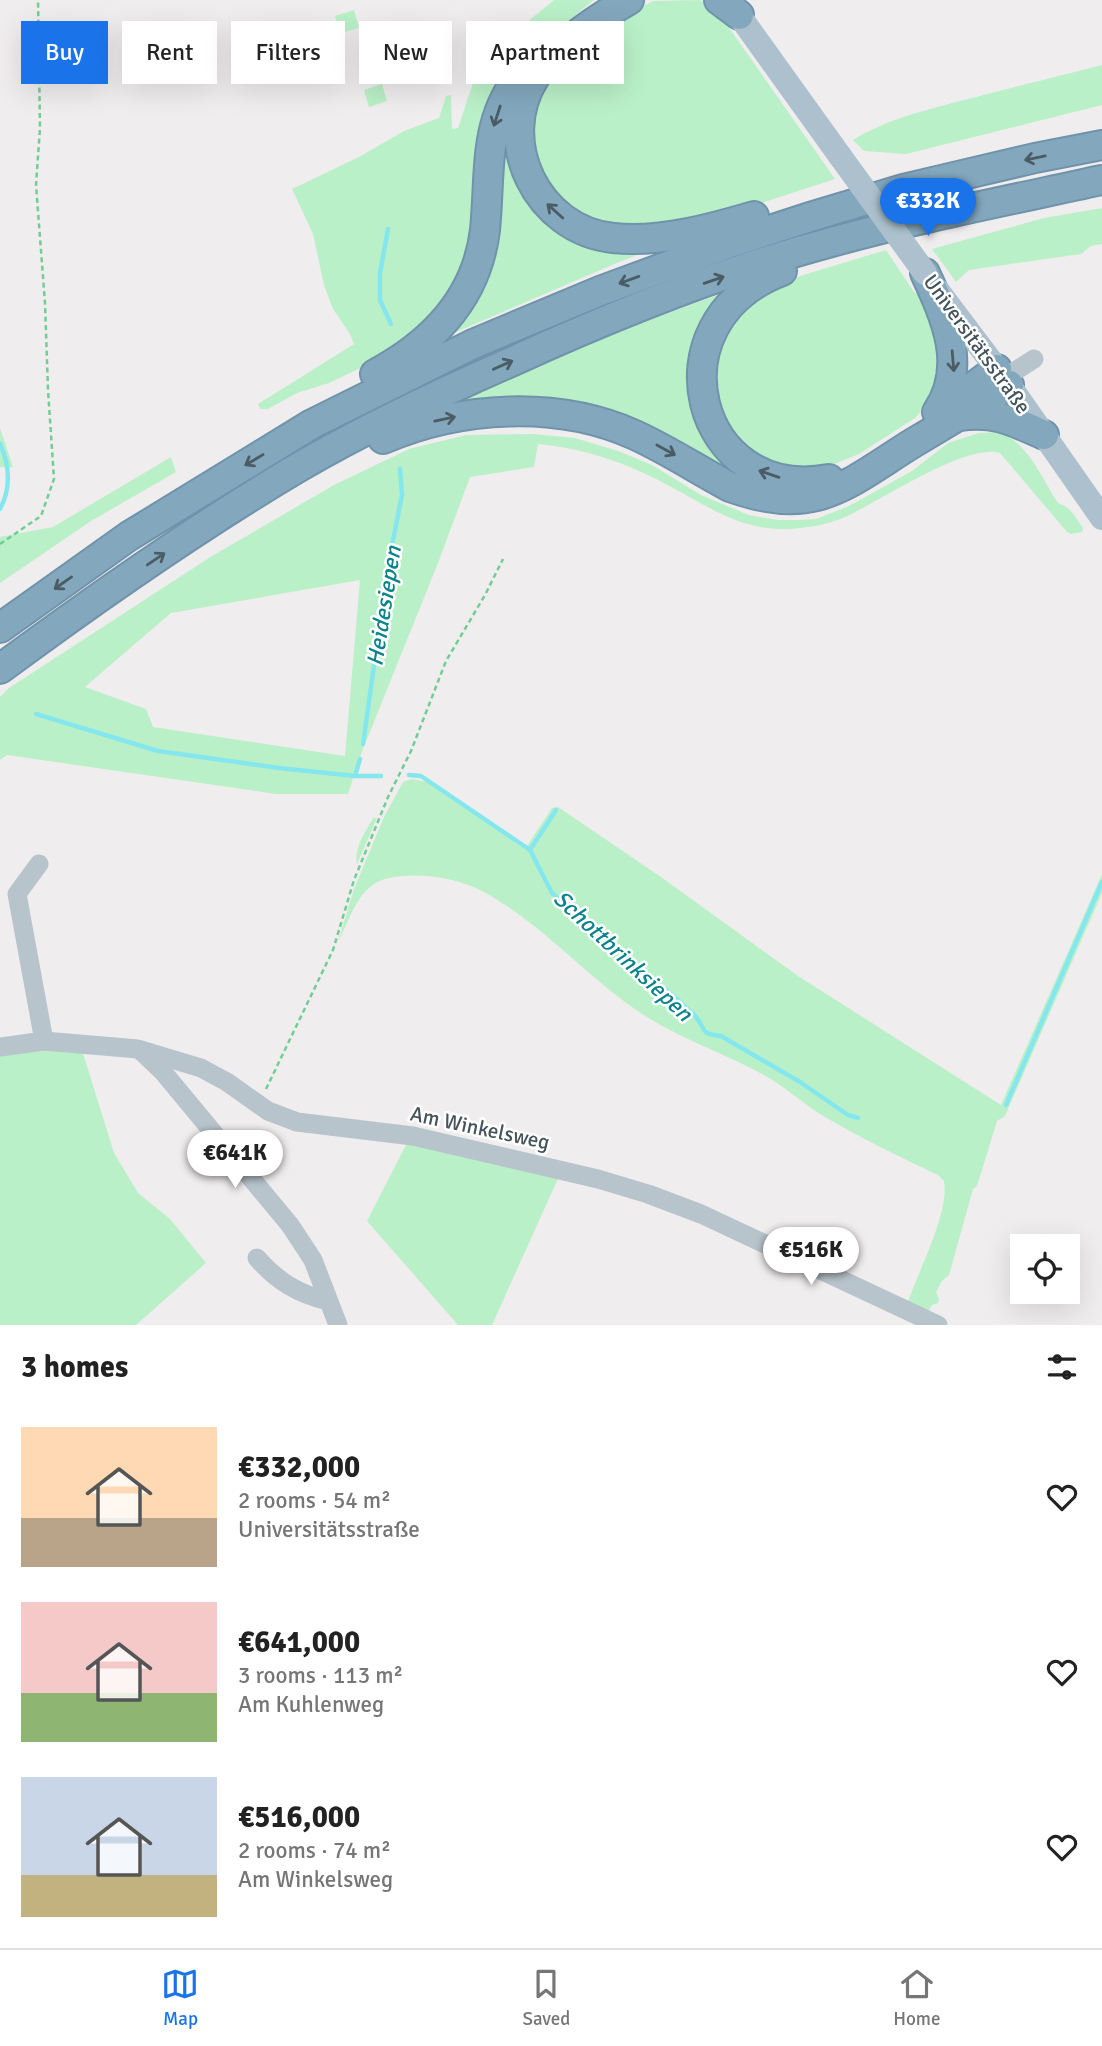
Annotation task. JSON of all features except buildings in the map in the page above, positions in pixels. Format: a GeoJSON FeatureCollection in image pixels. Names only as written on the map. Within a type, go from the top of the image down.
{"type":"FeatureCollection","features":[{"type":"Feature","properties":{"kind":"highway"},"geometry":{"type":"LineString","coordinates":[[312,424],[359,382],[414,351],[450,317],[467,289],[480,254],[484,234],[490,142],[501,104],[509,89],[532,61],[611,0]]}},
{"type":"Feature","properties":{"kind":"highway"},"geometry":{"type":"LineString","coordinates":[[629,0],[550,58],[537,74],[525,97],[519,125],[522,159],[528,177],[552,211],[567,222],[582,230],[611,238],[651,238],[717,227],[848,188],[903,189]]}},
{"type":"Feature","properties":{"kind":"highway"},"geometry":{"type":"LineString","coordinates":[[0,628],[129,536],[312,424],[473,344],[600,290],[727,244],[903,189],[1102,145]]}},
{"type":"Feature","properties":{"kind":"highway"},"geometry":{"type":"LineString","coordinates":[[0,669],[71,616],[299,467],[395,415],[551,343],[739,271],[826,243],[917,220],[1102,180]]}},
{"type":"Feature","properties":{"kind":"highway"},"geometry":{"type":"LineString","coordinates":[[917,220],[871,243],[773,275],[742,294],[721,315],[711,330],[702,360],[706,409],[720,437],[742,461],[768,474],[797,481],[826,480],[858,468],[948,416],[995,415],[1008,418],[1044,435]]}},
{"type":"Feature","properties":{"kind":"highway"},"geometry":{"type":"LineString","coordinates":[[925,273],[941,306],[954,367],[948,416]]}},
{"type":"Feature","properties":{"kind":"highway"},"geometry":{"type":"LineString","coordinates":[[227,513],[252,509],[349,455],[398,433],[471,415],[517,411],[539,412],[611,426],[653,443],[730,487],[765,499],[811,498],[841,488],[1004,377]]}},
{"type":"Feature","properties":{"kind":"main road","name":"Universitätsstraße"},"geometry":{"type":"LineString","coordinates":[[729,5],[1004,377],[1102,518]]}},
{"type":"Feature","properties":{"kind":"street"},"geometry":{"type":"LineString","coordinates":[[1004,377],[1034,359]]}},
{"type":"Feature","properties":{"kind":"street"},"geometry":{"type":"LineString","coordinates":[[39,864],[17,894],[44,1041]]}},
{"type":"Feature","properties":{"kind":"street","name":"Am Winkelsweg"},"geometry":{"type":"LineString","coordinates":[[0,1046],[44,1041],[138,1048],[201,1069],[228,1082],[258,1105],[297,1122],[413,1136],[563,1169],[648,1194],[701,1214],[938,1325]]}},
{"type":"Feature","properties":{"kind":"street"},"geometry":{"type":"LineString","coordinates":[[138,1048],[163,1072],[290,1225],[313,1261],[338,1325]]}},
{"type":"Feature","properties":{"kind":"street"},"geometry":{"type":"LineString","coordinates":[[257,1258],[274,1277],[306,1296],[328,1301]]}},
{"type":"Feature","properties":{"kind":"path"},"geometry":{"type":"LineString","coordinates":[[0,544],[41,516],[54,478],[46,303],[36,185],[40,128],[38,0]]}},
{"type":"Feature","properties":{"kind":"path"},"geometry":{"type":"LineString","coordinates":[[258,1105],[333,950],[354,880],[388,797],[411,751],[443,667],[503,559]]}},
{"type":"Feature","properties":{"kind":"green space"},"geometry":{"type":"Polygon","coordinates":[[[554,0],[594,0],[568,21],[529,21],[554,0]]]}},
{"type":"Feature","properties":{"kind":"green space"},"geometry":{"type":"Polygon","coordinates":[[[700,0],[716,9],[835,179],[749,207],[678,224],[621,228],[598,224],[551,195],[535,165],[530,117],[542,84],[624,84],[624,21],[618,21],[653,1],[700,0]]]}},
{"type":"Feature","properties":{"kind":"green space"},"geometry":{"type":"Polygon","coordinates":[[[354,10],[359,28],[345,32],[345,21],[336,21],[335,16],[354,10]]]}},
{"type":"Feature","properties":{"kind":"green space"},"geometry":{"type":"Polygon","coordinates":[[[1102,65],[1102,105],[906,154],[864,151],[853,140],[882,125],[913,114],[1102,65]]]}},
{"type":"Feature","properties":{"kind":"green space"},"geometry":{"type":"Polygon","coordinates":[[[382,84],[387,101],[369,107],[364,90],[382,84]]]}},
{"type":"Feature","properties":{"kind":"green space"},"geometry":{"type":"Polygon","coordinates":[[[473,84],[513,84],[470,255],[439,315],[375,361],[329,383],[297,393],[268,409],[260,409],[258,404],[354,344],[333,309],[324,285],[313,234],[292,189],[359,157],[404,131],[439,118],[446,96],[451,95],[452,129],[458,128],[473,84]]]}},
{"type":"Feature","properties":{"kind":"green space"},"geometry":{"type":"Polygon","coordinates":[[[523,89],[546,212],[679,239],[433,342],[458,315],[494,151],[523,89]]]}},
{"type":"Feature","properties":{"kind":"green space"},"geometry":{"type":"Polygon","coordinates":[[[1102,208],[1102,244],[1091,246],[1081,254],[969,270],[956,282],[932,249],[1044,218],[1102,208]]]}},
{"type":"Feature","properties":{"kind":"green space"},"geometry":{"type":"Polygon","coordinates":[[[886,250],[914,292],[922,297],[945,350],[936,394],[915,418],[859,454],[829,466],[780,494],[641,432],[429,415],[637,324],[740,287],[768,290],[800,276],[886,250]]]}},
{"type":"Feature","properties":{"kind":"green space"},"geometry":{"type":"Polygon","coordinates":[[[0,428],[13,467],[0,467],[0,428]]]}},
{"type":"Feature","properties":{"kind":"green space"},"geometry":{"type":"Polygon","coordinates":[[[979,433],[1004,434],[1015,441],[1029,457],[1058,503],[1075,516],[1083,528],[1082,532],[1067,532],[1000,453],[985,452],[945,465],[838,520],[817,526],[788,529],[752,525],[736,520],[616,462],[586,452],[538,444],[534,467],[470,477],[361,754],[348,794],[276,794],[7,755],[0,760],[0,697],[9,688],[212,556],[334,485],[409,449],[466,435],[533,434],[575,438],[652,465],[701,495],[749,515],[777,520],[799,520],[816,519],[849,506],[912,471],[948,443],[979,433]],[[360,580],[171,613],[85,687],[146,709],[153,727],[345,756],[360,580]]]}},
{"type":"Feature","properties":{"kind":"green space"},"geometry":{"type":"Polygon","coordinates":[[[171,457],[176,472],[91,521],[0,583],[0,537],[53,527],[171,457]]]}},
{"type":"Feature","properties":{"kind":"green space"},"geometry":{"type":"Polygon","coordinates":[[[412,779],[427,782],[525,849],[552,808],[558,807],[798,976],[1001,1105],[1102,874],[1102,893],[1005,1116],[997,1121],[977,1186],[973,1189],[949,1275],[936,1292],[938,1303],[932,1305],[928,1312],[908,1302],[938,1225],[945,1194],[944,1181],[938,1175],[839,1125],[764,1075],[650,1019],[607,988],[526,920],[482,891],[448,879],[424,876],[400,876],[378,881],[357,903],[338,942],[354,889],[384,817],[403,782],[412,779]]]}},
{"type":"Feature","properties":{"kind":"green space"},"geometry":{"type":"Polygon","coordinates":[[[373,818],[377,818],[357,864],[359,846],[373,818]]]}},
{"type":"Feature","properties":{"kind":"green space"},"geometry":{"type":"Polygon","coordinates":[[[33,1049],[82,1050],[114,1153],[138,1193],[170,1219],[206,1263],[136,1325],[0,1325],[0,1052],[33,1049]]]}},
{"type":"Feature","properties":{"kind":"green space"},"geometry":{"type":"Polygon","coordinates":[[[409,1139],[561,1172],[492,1325],[458,1325],[367,1221],[409,1139]]]}},
{"type":"Feature","properties":{"kind":"waterway","name":"Heidesiepen"},"geometry":{"type":"LineString","coordinates":[[388,229],[380,273],[380,300],[391,324]]}},
{"type":"Feature","properties":{"kind":"waterway"},"geometry":{"type":"LineString","coordinates":[[0,444],[8,477],[0,509]]}},
{"type":"Feature","properties":{"kind":"waterway","name":"Heidesiepen"},"geometry":{"type":"LineString","coordinates":[[363,744],[388,566],[402,495],[400,469]]}},
{"type":"Feature","properties":{"kind":"waterway"},"geometry":{"type":"LineString","coordinates":[[36,714],[158,751],[279,768],[381,776]]}},
{"type":"Feature","properties":{"kind":"waterway","name":"Heidesiepen"},"geometry":{"type":"LineString","coordinates":[[355,776],[360,759]]}},
{"type":"Feature","properties":{"kind":"waterway","name":"Schottbrinksiepen"},"geometry":{"type":"LineString","coordinates":[[409,775],[421,776],[530,850],[552,893],[679,1001],[696,1017],[706,1033],[721,1036],[800,1082],[848,1115],[858,1118]]}},
{"type":"Feature","properties":{"kind":"waterway"},"geometry":{"type":"LineString","coordinates":[[530,850],[556,810]]}},
{"type":"Feature","properties":{"kind":"waterway","name":"Schottbrinksiepen"},"geometry":{"type":"LineString","coordinates":[[1006,1105],[1102,882]]}}]}
